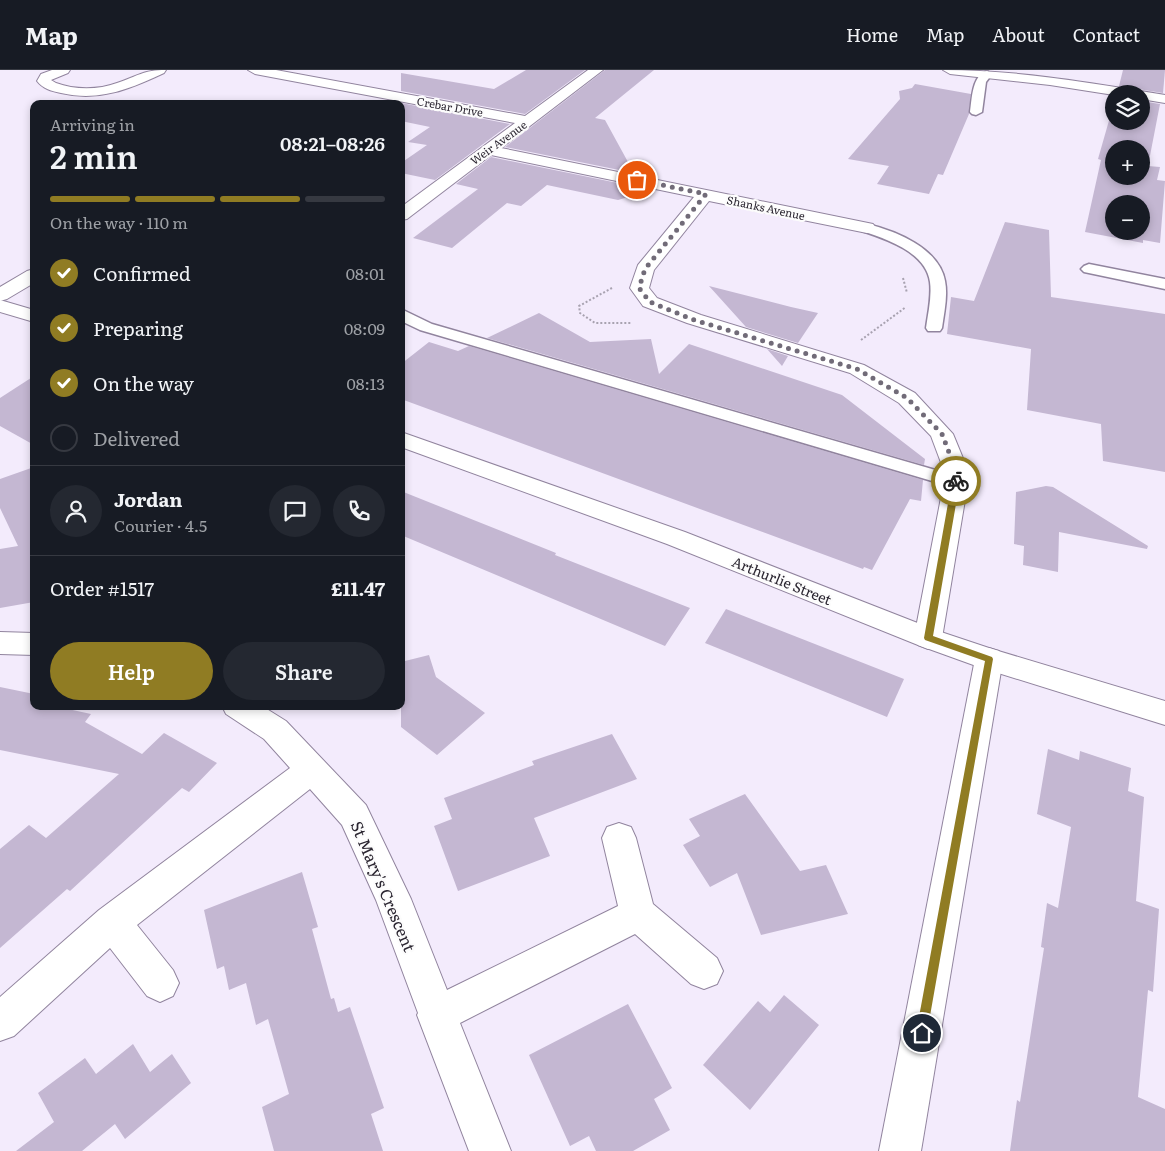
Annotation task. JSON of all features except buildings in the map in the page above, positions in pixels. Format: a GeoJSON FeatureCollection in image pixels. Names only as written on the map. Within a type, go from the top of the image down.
{"type":"FeatureCollection","features":[{"type":"Feature","properties":{"kind":"street"},"geometry":{"type":"LineString","coordinates":[[63,70],[46,77],[44,82],[47,85],[89,94],[121,88],[159,70]]}},
{"type":"Feature","properties":{"kind":"street","name":"Crebar Drive"},"geometry":{"type":"LineString","coordinates":[[255,70],[528,121]]}},
{"type":"Feature","properties":{"kind":"street","name":"Weir Avenue"},"geometry":{"type":"LineString","coordinates":[[405,212],[596,70]]}},
{"type":"Feature","properties":{"kind":"street"},"geometry":{"type":"LineString","coordinates":[[950,70],[1105,90]]}},
{"type":"Feature","properties":{"kind":"street"},"geometry":{"type":"LineString","coordinates":[[332,100],[352,88]]}},
{"type":"Feature","properties":{"kind":"street"},"geometry":{"type":"LineString","coordinates":[[1150,96],[1165,99]]}},
{"type":"Feature","properties":{"kind":"street","name":"Shanks Avenue"},"geometry":{"type":"LineString","coordinates":[[488,150],[867,228]]}},
{"type":"Feature","properties":{"kind":"street"},"geometry":{"type":"LineString","coordinates":[[706,194],[645,269],[639,288],[650,302],[694,320],[857,369],[907,398],[942,434],[955,468],[956,482],[928,638]]}},
{"type":"Feature","properties":{"kind":"street"},"geometry":{"type":"LineString","coordinates":[[0,295],[30,277]]}},
{"type":"Feature","properties":{"kind":"street"},"geometry":{"type":"LineString","coordinates":[[0,306],[30,315]]}},
{"type":"Feature","properties":{"kind":"street","name":"Arthurlie Street"},"geometry":{"type":"LineString","coordinates":[[405,440],[676,538],[928,638],[1165,714]]}},
{"type":"Feature","properties":{"kind":"street"},"geometry":{"type":"LineString","coordinates":[[0,643],[30,644]]}},
{"type":"Feature","properties":{"kind":"street"},"geometry":{"type":"LineString","coordinates":[[900,1151],[989,659]]}},
{"type":"Feature","properties":{"kind":"street","name":"St Mary's Crescent"},"geometry":{"type":"LineString","coordinates":[[243,710],[274,730],[354,815],[393,899],[436,1015],[490,1151]]}},
{"type":"Feature","properties":{"kind":"street"},"geometry":{"type":"LineString","coordinates":[[0,1022],[112,922],[312,770]]}},
{"type":"Feature","properties":{"kind":"street"},"geometry":{"type":"LineString","coordinates":[[619,838],[638,914],[704,971]]}},
{"type":"Feature","properties":{"kind":"street"},"geometry":{"type":"LineString","coordinates":[[436,1015],[638,914]]}},
{"type":"Feature","properties":{"kind":"street"},"geometry":{"type":"LineString","coordinates":[[112,922],[160,983]]}},
{"type":"Feature","properties":{"kind":"lane"},"geometry":{"type":"LineString","coordinates":[[976,112],[981,81],[987,74]]}},
{"type":"Feature","properties":{"kind":"lane"},"geometry":{"type":"LineString","coordinates":[[867,228],[906,244],[932,265],[938,282],[934,328]]}},
{"type":"Feature","properties":{"kind":"lane"},"geometry":{"type":"LineString","coordinates":[[1089,270],[1165,284]]}},
{"type":"Feature","properties":{"kind":"lane"},"geometry":{"type":"LineString","coordinates":[[405,316],[426,327],[956,482]]}},
{"type":"Feature","properties":{"kind":"path"},"geometry":{"type":"LineString","coordinates":[[901,271],[908,296]]}},
{"type":"Feature","properties":{"kind":"path"},"geometry":{"type":"LineString","coordinates":[[832,362],[910,304]]}},
{"type":"Feature","properties":{"kind":"way so far"},"geometry":{"type":"LineString","coordinates":[[637,180],[706,194],[645,269],[639,288],[650,302],[694,320],[857,369],[907,398],[942,434],[955,468],[956,481]]}},
{"type":"Feature","properties":{"kind":"route"},"geometry":{"type":"LineString","coordinates":[[922,1033],[989,659],[928,638],[956,481]]}}]}
